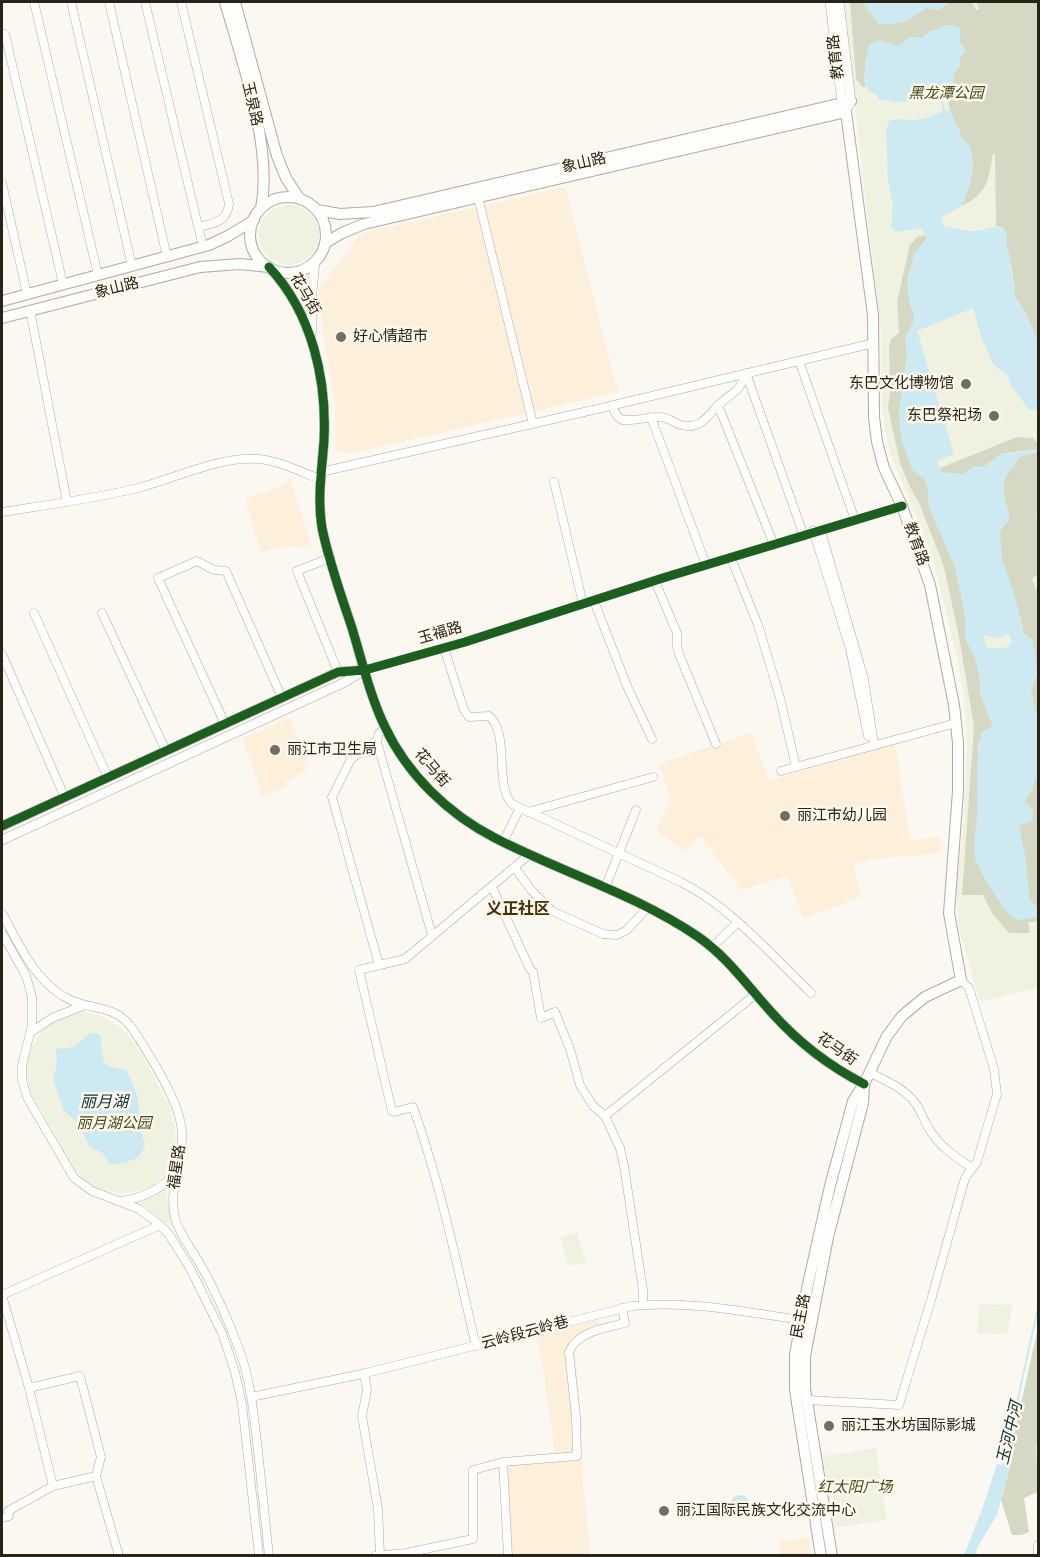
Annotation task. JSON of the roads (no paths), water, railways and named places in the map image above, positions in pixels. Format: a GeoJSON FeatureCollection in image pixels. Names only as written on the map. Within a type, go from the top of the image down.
{"type":"FeatureCollection","features":[{"type":"Feature","properties":{"kind":"main road","name":"玉泉路"},"geometry":{"type":"LineString","coordinates":[[225,2],[262,148],[265,176],[261,208]]}},
{"type":"Feature","properties":{"kind":"main road","name":"玉泉路"},"geometry":{"type":"LineString","coordinates":[[236,2],[277,156],[286,178],[299,198]]}},
{"type":"Feature","properties":{"kind":"main road","name":"象山路"},"geometry":{"type":"LineString","coordinates":[[325,243],[342,233],[364,225],[846,105]]}},
{"type":"Feature","properties":{"kind":"main road","name":"象山路"},"geometry":{"type":"LineString","coordinates":[[316,210],[340,214],[374,212],[846,105]]}},
{"type":"Feature","properties":{"kind":"main road","name":"教育路"},"geometry":{"type":"LineString","coordinates":[[846,105],[873,315],[874,417],[877,442],[884,468],[902,506],[924,565],[934,600],[956,723],[958,791],[949,913],[961,980]]}},
{"type":"Feature","properties":{"kind":"main road"},"geometry":{"type":"LineString","coordinates":[[278,198],[299,198],[316,210],[326,228],[325,243],[315,261],[297,271],[282,272],[269,267],[258,258],[252,245],[250,232],[261,208],[278,198]]}},
{"type":"Feature","properties":{"kind":"main road","name":"象山路"},"geometry":{"type":"LineString","coordinates":[[2,301],[203,247],[228,236],[254,220]]}},
{"type":"Feature","properties":{"kind":"main road","name":"象山路"},"geometry":{"type":"LineString","coordinates":[[2,318],[200,267],[240,264],[269,267]]}},
{"type":"Feature","properties":{"kind":"main road","name":"民主路"},"geometry":{"type":"LineString","coordinates":[[821,1556],[795,1390],[795,1355],[818,1235],[853,1101],[864,1084],[887,1036],[902,1016],[925,996],[961,980]]}},
{"type":"Feature","properties":{"kind":"main road","name":"民主路"},"geometry":{"type":"LineString","coordinates":[[832,1556],[804,1377],[806,1346],[828,1237],[863,1103],[864,1084]]}},
{"type":"Feature","properties":{"kind":"street"},"geometry":{"type":"LineString","coordinates":[[34,2],[98,275]]}},
{"type":"Feature","properties":{"kind":"street"},"geometry":{"type":"LineString","coordinates":[[71,2],[132,266]]}},
{"type":"Feature","properties":{"kind":"street"},"geometry":{"type":"LineString","coordinates":[[109,2],[166,257]]}},
{"type":"Feature","properties":{"kind":"street"},"geometry":{"type":"LineString","coordinates":[[145,2],[203,247]]}},
{"type":"Feature","properties":{"kind":"street"},"geometry":{"type":"LineString","coordinates":[[181,2],[229,204],[222,221],[199,227]]}},
{"type":"Feature","properties":{"kind":"street","name":"教育路"},"geometry":{"type":"LineString","coordinates":[[830,2],[846,105]]}},
{"type":"Feature","properties":{"kind":"street","name":"教育路"},"geometry":{"type":"LineString","coordinates":[[839,2],[846,105]]}},
{"type":"Feature","properties":{"kind":"street"},"geometry":{"type":"LineString","coordinates":[[5,34],[63,284]]}},
{"type":"Feature","properties":{"kind":"street"},"geometry":{"type":"LineString","coordinates":[[2,183],[27,294]]}},
{"type":"Feature","properties":{"kind":"street"},"geometry":{"type":"LineString","coordinates":[[478,198],[533,424]]}},
{"type":"Feature","properties":{"kind":"street","name":"花马街"},"geometry":{"type":"LineString","coordinates":[[315,261],[311,301],[312,341],[324,415],[321,515],[330,558],[365,670],[385,728],[403,758],[441,801],[472,825],[503,842],[647,908],[682,926],[712,947],[725,957],[774,1016],[817,1055],[832,1067],[864,1084]]}},
{"type":"Feature","properties":{"kind":"street","name":"花马街"},"geometry":{"type":"LineString","coordinates":[[269,267],[296,302],[312,341]]}},
{"type":"Feature","properties":{"kind":"street"},"geometry":{"type":"LineString","coordinates":[[30,310],[67,502]]}},
{"type":"Feature","properties":{"kind":"street"},"geometry":{"type":"LineString","coordinates":[[2,512],[138,488],[213,465],[250,459],[274,462],[321,476],[874,343]]}},
{"type":"Feature","properties":{"kind":"street"},"geometry":{"type":"LineString","coordinates":[[799,361],[855,520]]}},
{"type":"Feature","properties":{"kind":"street"},"geometry":{"type":"LineString","coordinates":[[612,406],[622,420],[664,417],[682,425],[698,425],[709,418],[718,405],[738,390],[746,374]]}},
{"type":"Feature","properties":{"kind":"street"},"geometry":{"type":"LineString","coordinates":[[746,374],[804,536]]}},
{"type":"Feature","properties":{"kind":"street"},"geometry":{"type":"LineString","coordinates":[[718,405],[774,545]]}},
{"type":"Feature","properties":{"kind":"street"},"geometry":{"type":"LineString","coordinates":[[651,417],[706,566]]}},
{"type":"Feature","properties":{"kind":"street"},"geometry":{"type":"LineString","coordinates":[[554,482],[583,604]]}},
{"type":"Feature","properties":{"kind":"street","name":"玉福路"},"geometry":{"type":"LineString","coordinates":[[2,826],[338,672],[365,670],[444,648],[817,530],[902,506]]}},
{"type":"Feature","properties":{"kind":"street"},"geometry":{"type":"LineString","coordinates":[[817,530],[850,649],[871,742]]}},
{"type":"Feature","properties":{"kind":"street"},"geometry":{"type":"LineString","coordinates":[[330,558],[297,571],[338,672]]}},
{"type":"Feature","properties":{"kind":"street"},"geometry":{"type":"LineString","coordinates":[[730,558],[758,625],[780,699],[796,767]]}},
{"type":"Feature","properties":{"kind":"street"},"geometry":{"type":"LineString","coordinates":[[225,724],[158,578],[197,561],[214,570],[226,571],[282,698]]}},
{"type":"Feature","properties":{"kind":"street"},"geometry":{"type":"LineString","coordinates":[[654,581],[677,633],[676,646],[716,744]]}},
{"type":"Feature","properties":{"kind":"street"},"geometry":{"type":"LineString","coordinates":[[594,601],[627,686],[652,739]]}},
{"type":"Feature","properties":{"kind":"street"},"geometry":{"type":"LineString","coordinates":[[34,613],[108,778]]}},
{"type":"Feature","properties":{"kind":"street"},"geometry":{"type":"LineString","coordinates":[[102,613],[166,751]]}},
{"type":"Feature","properties":{"kind":"street"},"geometry":{"type":"LineString","coordinates":[[444,648],[464,710],[469,717],[489,716],[494,721],[502,755],[505,793],[512,804],[692,888],[738,922],[811,993]]}},
{"type":"Feature","properties":{"kind":"street"},"geometry":{"type":"LineString","coordinates":[[2,654],[65,798]]}},
{"type":"Feature","properties":{"kind":"street","name":"玉福路"},"geometry":{"type":"LineString","coordinates":[[2,840],[343,683],[365,670]]}},
{"type":"Feature","properties":{"kind":"street"},"geometry":{"type":"LineString","coordinates":[[781,771],[871,742],[956,723]]}},
{"type":"Feature","properties":{"kind":"street"},"geometry":{"type":"LineString","coordinates":[[385,728],[379,733],[377,740],[402,838],[432,935]]}},
{"type":"Feature","properties":{"kind":"street"},"geometry":{"type":"LineString","coordinates":[[377,740],[351,759],[332,797],[379,966]]}},
{"type":"Feature","properties":{"kind":"street"},"geometry":{"type":"LineString","coordinates":[[503,842],[524,810],[653,777]]}},
{"type":"Feature","properties":{"kind":"street"},"geometry":{"type":"LineString","coordinates":[[604,888],[636,810]]}},
{"type":"Feature","properties":{"kind":"street"},"geometry":{"type":"LineString","coordinates":[[476,1346],[421,1129],[413,1107],[394,1112],[359,970],[405,959],[530,854]]}},
{"type":"Feature","properties":{"kind":"street"},"geometry":{"type":"LineString","coordinates":[[515,868],[532,891],[552,911],[603,934],[617,935],[627,930],[647,908]]}},
{"type":"Feature","properties":{"kind":"street"},"geometry":{"type":"LineString","coordinates":[[492,887],[533,972],[541,1017],[555,1012],[570,1048],[580,1085],[593,1106],[605,1116],[620,1148],[643,1290],[643,1305]]}},
{"type":"Feature","properties":{"kind":"street","name":"福星路"},"geometry":{"type":"LineString","coordinates":[[2,913],[27,957],[46,984],[71,1001],[112,1011],[129,1023],[172,1097],[182,1133],[172,1199],[178,1227],[222,1307],[240,1352],[251,1397],[269,1556]]}},
{"type":"Feature","properties":{"kind":"street"},"geometry":{"type":"LineString","coordinates":[[712,947],[738,922]]}},
{"type":"Feature","properties":{"kind":"street"},"geometry":{"type":"LineString","coordinates":[[2,933],[26,976],[33,1006],[30,1033],[22,1065],[22,1080],[27,1097],[74,1178],[92,1191],[138,1209],[160,1225],[178,1246],[213,1311],[231,1356],[242,1404],[259,1556]]}},
{"type":"Feature","properties":{"kind":"street"},"geometry":{"type":"LineString","coordinates":[[807,1400],[899,1405],[931,1300],[958,1198],[965,1178],[977,1162],[996,1102],[997,1086],[969,988],[961,980]]}},
{"type":"Feature","properties":{"kind":"street"},"geometry":{"type":"LineString","coordinates":[[605,1116],[756,994]]}},
{"type":"Feature","properties":{"kind":"street"},"geometry":{"type":"LineString","coordinates":[[30,1033],[58,1016],[87,1004]]}},
{"type":"Feature","properties":{"kind":"street"},"geometry":{"type":"LineString","coordinates":[[869,1071],[899,1087],[910,1096],[919,1107],[927,1127],[940,1143],[972,1168]]}},
{"type":"Feature","properties":{"kind":"street"},"geometry":{"type":"LineString","coordinates":[[120,1201],[137,1198],[153,1191],[175,1173]]}},
{"type":"Feature","properties":{"kind":"street"},"geometry":{"type":"LineString","coordinates":[[52,1486],[29,1388],[2,1295],[160,1225]]}},
{"type":"Feature","properties":{"kind":"street","name":"云岭段云岭巷"},"geometry":{"type":"LineString","coordinates":[[251,1397],[364,1373],[622,1308],[643,1305],[676,1304],[720,1308],[801,1320]]}},
{"type":"Feature","properties":{"kind":"street"},"geometry":{"type":"LineString","coordinates":[[375,1556],[406,1553],[473,1539],[473,1470],[503,1462],[577,1456],[576,1417],[569,1352],[573,1343],[581,1336],[625,1323],[622,1308]]}},
{"type":"Feature","properties":{"kind":"street"},"geometry":{"type":"LineString","coordinates":[[364,1373],[367,1390],[362,1416],[378,1509],[380,1555]]}},
{"type":"Feature","properties":{"kind":"street"},"geometry":{"type":"LineString","coordinates":[[29,1388],[80,1376],[101,1457],[96,1476],[119,1556]]}},
{"type":"Feature","properties":{"kind":"street"},"geometry":{"type":"LineString","coordinates":[[503,1462],[508,1556]]}},
{"type":"Feature","properties":{"kind":"street"},"geometry":{"type":"LineString","coordinates":[[2,1518],[9,1516],[8,1511],[52,1486],[96,1476]]}},
{"type":"Feature","properties":{"kind":"street"},"geometry":{"type":"LineString","coordinates":[[1038,1545],[1038,1554]]}},
{"type":"Feature","properties":{"kind":"water"},"geometry":{"type":"Polygon","coordinates":[[[862,2],[948,2],[938,10],[926,8],[915,16],[898,23],[878,24],[862,2]]]}},
{"type":"Feature","properties":{"kind":"water"},"geometry":{"type":"Polygon","coordinates":[[[944,25],[955,25],[960,29],[960,41],[966,51],[960,58],[960,66],[954,73],[953,89],[925,100],[897,102],[877,99],[878,96],[868,89],[865,83],[866,57],[870,45],[883,40],[892,45],[900,45],[909,37],[922,37],[944,25]]]}},
{"type":"Feature","properties":{"kind":"water"},"geometry":{"type":"Polygon","coordinates":[[[950,110],[961,137],[971,151],[973,170],[961,206],[940,218],[945,227],[966,231],[1004,228],[1015,285],[1014,295],[1029,320],[1038,347],[1038,409],[1029,410],[1011,385],[1008,376],[993,364],[981,336],[973,308],[917,331],[954,454],[937,461],[941,472],[963,474],[973,467],[985,466],[1000,454],[1038,449],[1038,452],[1019,457],[1005,478],[1003,490],[1009,519],[1000,531],[1002,559],[1024,634],[1032,640],[1037,674],[1031,690],[1035,711],[1038,713],[1038,777],[1035,778],[1033,788],[1024,801],[1032,810],[1032,821],[1021,825],[1019,829],[1025,854],[1029,897],[1038,907],[1038,916],[1024,919],[1015,919],[1006,910],[986,881],[975,858],[978,752],[982,732],[993,726],[980,692],[980,679],[975,658],[965,637],[965,614],[955,567],[929,507],[928,489],[924,479],[912,469],[901,439],[899,414],[907,354],[905,337],[914,321],[909,302],[907,279],[914,255],[927,238],[921,228],[896,232],[891,226],[893,206],[888,178],[886,130],[889,121],[915,120],[950,110]],[[1009,634],[995,638],[984,635],[985,645],[989,649],[1009,647],[1012,642],[1009,634]]]}},
{"type":"Feature","properties":{"kind":"water","name":"丽月湖"},"geometry":{"type":"Polygon","coordinates":[[[91,1033],[101,1036],[104,1062],[113,1068],[125,1069],[136,1092],[140,1127],[145,1143],[141,1154],[127,1162],[110,1165],[102,1154],[90,1147],[78,1123],[64,1111],[53,1078],[57,1064],[56,1049],[74,1047],[91,1033]]]}},
{"type":"Feature","properties":{"kind":"water"},"geometry":{"type":"Polygon","coordinates":[[[997,1464],[1010,1466],[997,1515],[977,1548],[976,1555],[964,1555],[983,1507],[997,1464]]]}},
{"type":"Feature","properties":{"kind":"water"},"geometry":{"type":"Polygon","coordinates":[[[736,1495],[744,1495],[750,1501],[750,1509],[744,1515],[736,1515],[730,1509],[730,1501],[736,1495]]]}},
{"type":"Feature","properties":{"kind":"waterway"},"geometry":{"type":"LineString","coordinates":[[941,93],[944,113]]}},
{"type":"Feature","properties":{"kind":"waterway","name":"玉河中河"},"geometry":{"type":"LineString","coordinates":[[1038,1196],[1038,1207]]}},
{"type":"Feature","properties":{"kind":"waterway","name":"玉河中河"},"geometry":{"type":"LineString","coordinates":[[1003,1466],[1038,1308]]}},
{"type":"Feature","properties":{"kind":"place","name":"好心情超市"},"geometry":{"type":"Point","coordinates":[341,337]}},
{"type":"Feature","properties":{"kind":"place","name":"东巴文化博物馆"},"geometry":{"type":"Point","coordinates":[966,384]}},
{"type":"Feature","properties":{"kind":"place","name":"东巴祭祀场"},"geometry":{"type":"Point","coordinates":[994,416]}},
{"type":"Feature","properties":{"kind":"place","name":"丽江市卫生局"},"geometry":{"type":"Point","coordinates":[275,750]}},
{"type":"Feature","properties":{"kind":"place","name":"丽江市幼儿园"},"geometry":{"type":"Point","coordinates":[785,816]}},
{"type":"Feature","properties":{"kind":"place","name":"丽江玉水坊国际影城"},"geometry":{"type":"Point","coordinates":[829,1426]}},
{"type":"Feature","properties":{"kind":"place","name":"丽江国际民族文化交流中心"},"geometry":{"type":"Point","coordinates":[664,1511]}},
{"type":"Feature","properties":{"kind":"district","name":"义正社区"},"geometry":{"type":"Point","coordinates":[518,909]}},
{"type":"Feature","properties":{"kind":"park label","name":"黑龙潭公园"},"geometry":{"type":"Point","coordinates":[946,94]}},
{"type":"Feature","properties":{"kind":"park label","name":"丽月湖公园"},"geometry":{"type":"Point","coordinates":[114,1124]}},
{"type":"Feature","properties":{"kind":"park label","name":"红太阳广场"},"geometry":{"type":"Point","coordinates":[855,1488]}}]}
